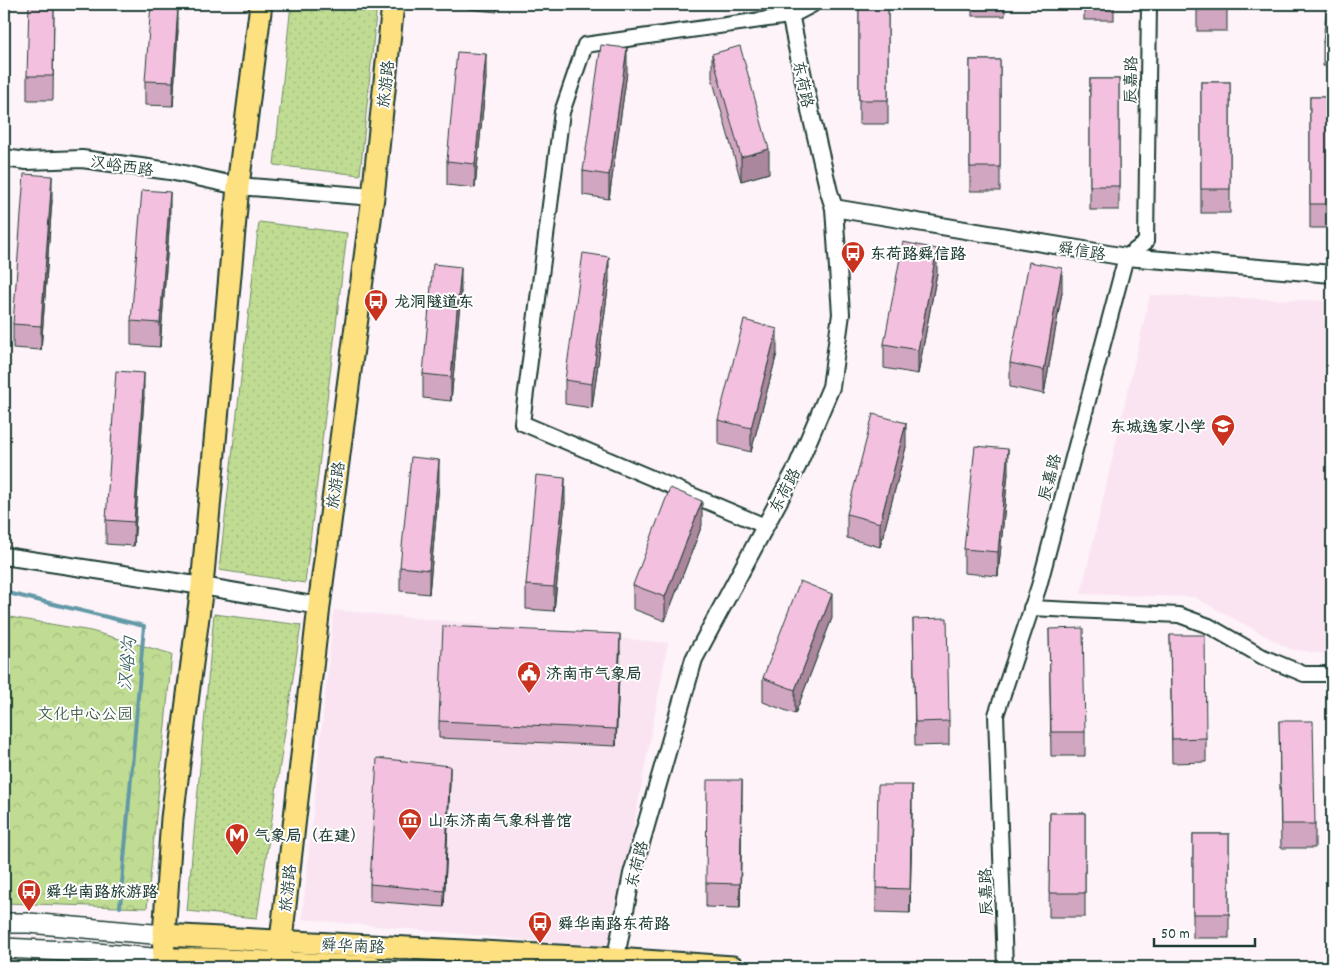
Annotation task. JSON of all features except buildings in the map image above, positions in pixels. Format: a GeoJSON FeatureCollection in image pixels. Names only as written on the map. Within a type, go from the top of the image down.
{"type":"FeatureCollection","features":[{"type":"Feature","properties":{"kind":"main road"},"geometry":{"type":"LineString","coordinates":[[163,963],[172,818],[202,586],[238,186],[261,4]]}},
{"type":"Feature","properties":{"kind":"main road","name":"旅游路"},"geometry":{"type":"LineString","coordinates":[[278,965],[319,606],[374,197],[393,4]]}},
{"type":"Feature","properties":{"kind":"main road","name":"舜华南路"},"geometry":{"type":"LineString","coordinates":[[4,923],[29,923],[164,935],[615,963],[733,967]]}},
{"type":"Feature","properties":{"kind":"main road","name":"舜华南路"},"geometry":{"type":"LineString","coordinates":[[4,948],[85,952],[163,963],[373,967]]}},
{"type":"Feature","properties":{"kind":"street"},"geometry":{"type":"LineString","coordinates":[[765,526],[522,423],[562,112],[585,45],[788,10],[812,4]]}},
{"type":"Feature","properties":{"kind":"street","name":"辰嘉路"},"geometry":{"type":"LineString","coordinates":[[1005,967],[996,715],[1039,586],[1126,257],[1146,242],[1149,4]]}},
{"type":"Feature","properties":{"kind":"street","name":"东荷路"},"geometry":{"type":"LineString","coordinates":[[615,963],[632,874],[694,659],[797,467],[831,387],[841,314],[834,208],[828,192],[810,115],[788,10]]}},
{"type":"Feature","properties":{"kind":"street","name":"汉峪西路"},"geometry":{"type":"LineString","coordinates":[[4,158],[26,161],[82,159],[170,172],[238,186],[374,197]]}},
{"type":"Feature","properties":{"kind":"street","name":"舜信路"},"geometry":{"type":"LineString","coordinates":[[834,208],[1126,257],[1332,274]]}},
{"type":"Feature","properties":{"kind":"street"},"geometry":{"type":"LineString","coordinates":[[4,556],[319,606]]}},
{"type":"Feature","properties":{"kind":"street"},"geometry":{"type":"LineString","coordinates":[[1031,608],[1180,615],[1209,626],[1263,657],[1304,674],[1332,674]]}},
{"type":"Feature","properties":{"kind":"shaded area","name":"东城逸家小学"},"geometry":{"type":"Polygon","coordinates":[[[1150,295],[1332,301],[1332,655],[1290,649],[1194,597],[1081,594],[1150,295]]]}},
{"type":"Feature","properties":{"kind":"shaded area"},"geometry":{"type":"Polygon","coordinates":[[[334,610],[668,643],[611,948],[302,919],[334,610]]]}},
{"type":"Feature","properties":{"kind":"green space"},"geometry":{"type":"Polygon","coordinates":[[[291,4],[377,4],[360,175],[274,165],[291,4]]]}},
{"type":"Feature","properties":{"kind":"green space"},"geometry":{"type":"Polygon","coordinates":[[[259,222],[347,233],[305,583],[219,570],[259,222]]]}},
{"type":"Feature","properties":{"kind":"green space"},"geometry":{"type":"Polygon","coordinates":[[[214,614],[301,625],[257,918],[187,911],[214,614]]]}},
{"type":"Feature","properties":{"kind":"green space","name":"文化中心公园"},"geometry":{"type":"Polygon","coordinates":[[[4,616],[91,631],[172,654],[147,908],[4,903],[4,616]]]}},
{"type":"Feature","properties":{"kind":"waterway","name":"汉峪沟"},"geometry":{"type":"LineString","coordinates":[[4,592],[144,626],[120,907]]}},
{"type":"Feature","properties":{"kind":"place","name":"东荷路舜信路"},"geometry":{"type":"Point","coordinates":[853,274]}},
{"type":"Feature","properties":{"kind":"place","name":"龙洞隧道东"},"geometry":{"type":"Point","coordinates":[376,322]}},
{"type":"Feature","properties":{"kind":"place","name":"东城逸家小学"},"geometry":{"type":"Point","coordinates":[1223,447]}},
{"type":"Feature","properties":{"kind":"place","name":"济南市气象局"},"geometry":{"type":"Point","coordinates":[529,694]}},
{"type":"Feature","properties":{"kind":"place","name":"山东济南气象科普馆"},"geometry":{"type":"Point","coordinates":[410,841]}},
{"type":"Feature","properties":{"kind":"place","name":"气象局（在建）"},"geometry":{"type":"Point","coordinates":[237,856]}},
{"type":"Feature","properties":{"kind":"place","name":"舜华南路旅游路"},"geometry":{"type":"Point","coordinates":[29,912]}},
{"type":"Feature","properties":{"kind":"place","name":"舜华南路东荷路"},"geometry":{"type":"Point","coordinates":[540,944]}}]}
